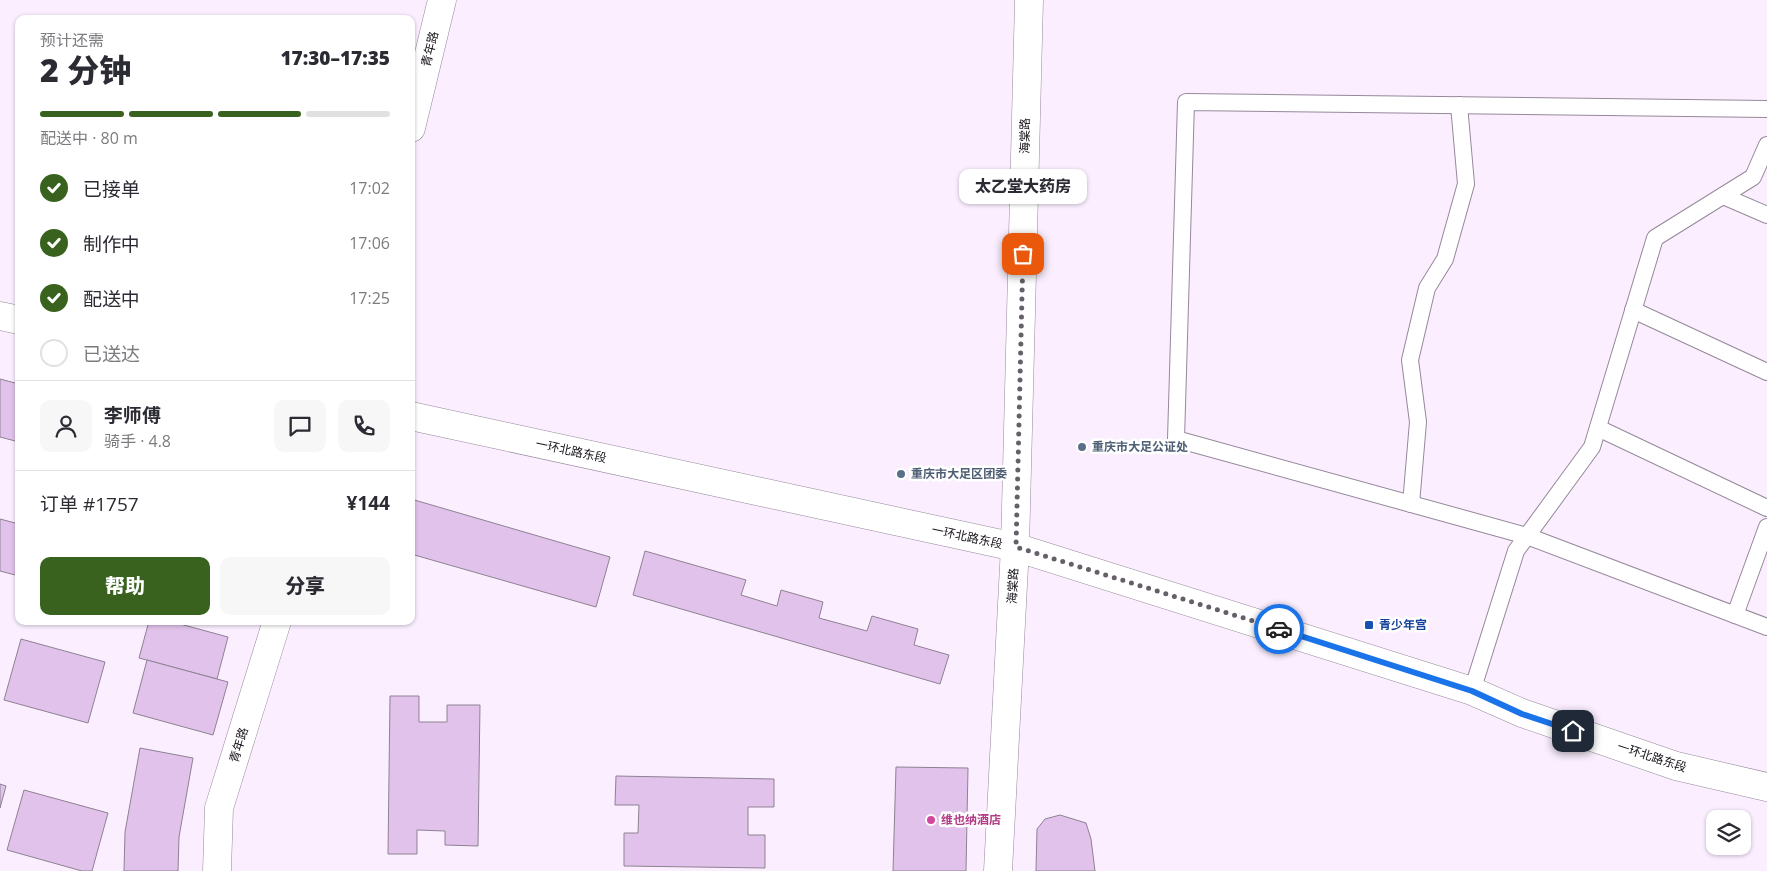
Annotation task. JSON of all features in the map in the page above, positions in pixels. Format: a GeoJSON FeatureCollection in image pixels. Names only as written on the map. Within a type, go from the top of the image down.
{"type":"FeatureCollection","features":[{"type":"Feature","properties":{"kind":"main road","name":"青年路"},"geometry":{"type":"LineString","coordinates":[[415,111],[442,0]]}},
{"type":"Feature","properties":{"kind":"main road","name":"海棠路"},"geometry":{"type":"LineString","coordinates":[[998,871],[1016,547],[1029,0]]}},
{"type":"Feature","properties":{"kind":"main road"},"geometry":{"type":"LineString","coordinates":[[0,316],[15,319]]}},
{"type":"Feature","properties":{"kind":"main road","name":"一环北路东段"},"geometry":{"type":"LineString","coordinates":[[415,417],[1016,547],[1472,691],[1522,714],[1676,766],[1767,787]]}},
{"type":"Feature","properties":{"kind":"main road","name":"青年路"},"geometry":{"type":"LineString","coordinates":[[217,871],[220,808],[276,625]]}},
{"type":"Feature","properties":{"kind":"lane"},"geometry":{"type":"LineString","coordinates":[[1767,108],[1186,102],[1176,438],[1527,536],[1767,627]]}},
{"type":"Feature","properties":{"kind":"lane"},"geometry":{"type":"LineString","coordinates":[[1411,504],[1418,422],[1410,360],[1427,288],[1445,259],[1466,184],[1459,105]]}},
{"type":"Feature","properties":{"kind":"lane"},"geometry":{"type":"LineString","coordinates":[[1472,691],[1516,551],[1592,447],[1655,238],[1753,177],[1767,145]]}},
{"type":"Feature","properties":{"kind":"lane"},"geometry":{"type":"LineString","coordinates":[[1723,196],[1767,215]]}},
{"type":"Feature","properties":{"kind":"lane"},"geometry":{"type":"LineString","coordinates":[[1633,310],[1767,372]]}},
{"type":"Feature","properties":{"kind":"lane"},"geometry":{"type":"LineString","coordinates":[[1598,428],[1767,508]]}},
{"type":"Feature","properties":{"kind":"lane"},"geometry":{"type":"LineString","coordinates":[[1735,615],[1767,527]]}},
{"type":"Feature","properties":{"kind":"building"},"geometry":{"type":"Polygon","coordinates":[[[0,379],[15,383],[15,441],[0,437],[0,379]]]}},
{"type":"Feature","properties":{"kind":"building"},"geometry":{"type":"Polygon","coordinates":[[[415,500],[610,557],[596,607],[415,555],[415,500]]]}},
{"type":"Feature","properties":{"kind":"building"},"geometry":{"type":"Polygon","coordinates":[[[0,519],[15,523],[15,575],[0,571],[0,519]]]}},
{"type":"Feature","properties":{"kind":"building"},"geometry":{"type":"Polygon","coordinates":[[[645,551],[746,580],[741,595],[777,606],[781,590],[823,602],[819,618],[867,631],[872,616],[918,629],[914,645],[949,655],[940,684],[633,595],[645,551]]]}},
{"type":"Feature","properties":{"kind":"building"},"geometry":{"type":"Polygon","coordinates":[[[148,625],[184,625],[228,637],[217,679],[139,658],[148,625]]]}},
{"type":"Feature","properties":{"kind":"building"},"geometry":{"type":"Polygon","coordinates":[[[21,639],[105,662],[88,723],[4,700],[21,639]]]}},
{"type":"Feature","properties":{"kind":"building"},"geometry":{"type":"Polygon","coordinates":[[[147,660],[228,682],[213,735],[133,713],[147,660]]]}},
{"type":"Feature","properties":{"kind":"building"},"geometry":{"type":"Polygon","coordinates":[[[390,696],[419,696],[419,722],[447,722],[447,705],[480,705],[478,846],[445,845],[445,831],[417,830],[417,854],[388,854],[390,696]]]}},
{"type":"Feature","properties":{"kind":"building"},"geometry":{"type":"Polygon","coordinates":[[[140,748],[193,758],[179,837],[178,871],[124,871],[125,832],[140,748]]]}},
{"type":"Feature","properties":{"kind":"building","name":"维也纳酒店"},"geometry":{"type":"Polygon","coordinates":[[[896,767],[968,768],[966,871],[893,871],[896,767]]]}},
{"type":"Feature","properties":{"kind":"building"},"geometry":{"type":"Polygon","coordinates":[[[616,776],[774,779],[774,807],[748,807],[748,835],[765,835],[765,868],[624,866],[624,833],[638,833],[639,805],[615,805],[616,776]]]}},
{"type":"Feature","properties":{"kind":"building"},"geometry":{"type":"Polygon","coordinates":[[[0,784],[6,786],[0,808],[0,784]]]}},
{"type":"Feature","properties":{"kind":"building"},"geometry":{"type":"Polygon","coordinates":[[[24,790],[108,813],[92,871],[82,871],[7,850],[24,790]]]}},
{"type":"Feature","properties":{"kind":"building"},"geometry":{"type":"Polygon","coordinates":[[[1060,815],[1086,823],[1091,839],[1095,871],[1036,871],[1037,829],[1045,819],[1060,815]]]}},
{"type":"Feature","properties":{"kind":"way so far"},"geometry":{"type":"LineString","coordinates":[[1023,254],[1016,547],[1279,629]]}},
{"type":"Feature","properties":{"kind":"place","name":"太乙堂大药房"},"geometry":{"type":"Point","coordinates":[1023,254]}},
{"type":"Feature","properties":{"kind":"place","name":"重庆市大足公证处"},"geometry":{"type":"Point","coordinates":[1082,447]}},
{"type":"Feature","properties":{"kind":"place","name":"重庆市大足区团委"},"geometry":{"type":"Point","coordinates":[901,474]}},
{"type":"Feature","properties":{"kind":"place","name":"青少年宫"},"geometry":{"type":"Point","coordinates":[1369,625]}},
{"type":"Feature","properties":{"kind":"place","name":"维也纳酒店"},"geometry":{"type":"Point","coordinates":[931,820]}},
{"type":"Feature","properties":{"kind":"route"},"geometry":{"type":"LineString","coordinates":[[1279,629],[1472,691],[1522,714],[1573,731]]}}]}
